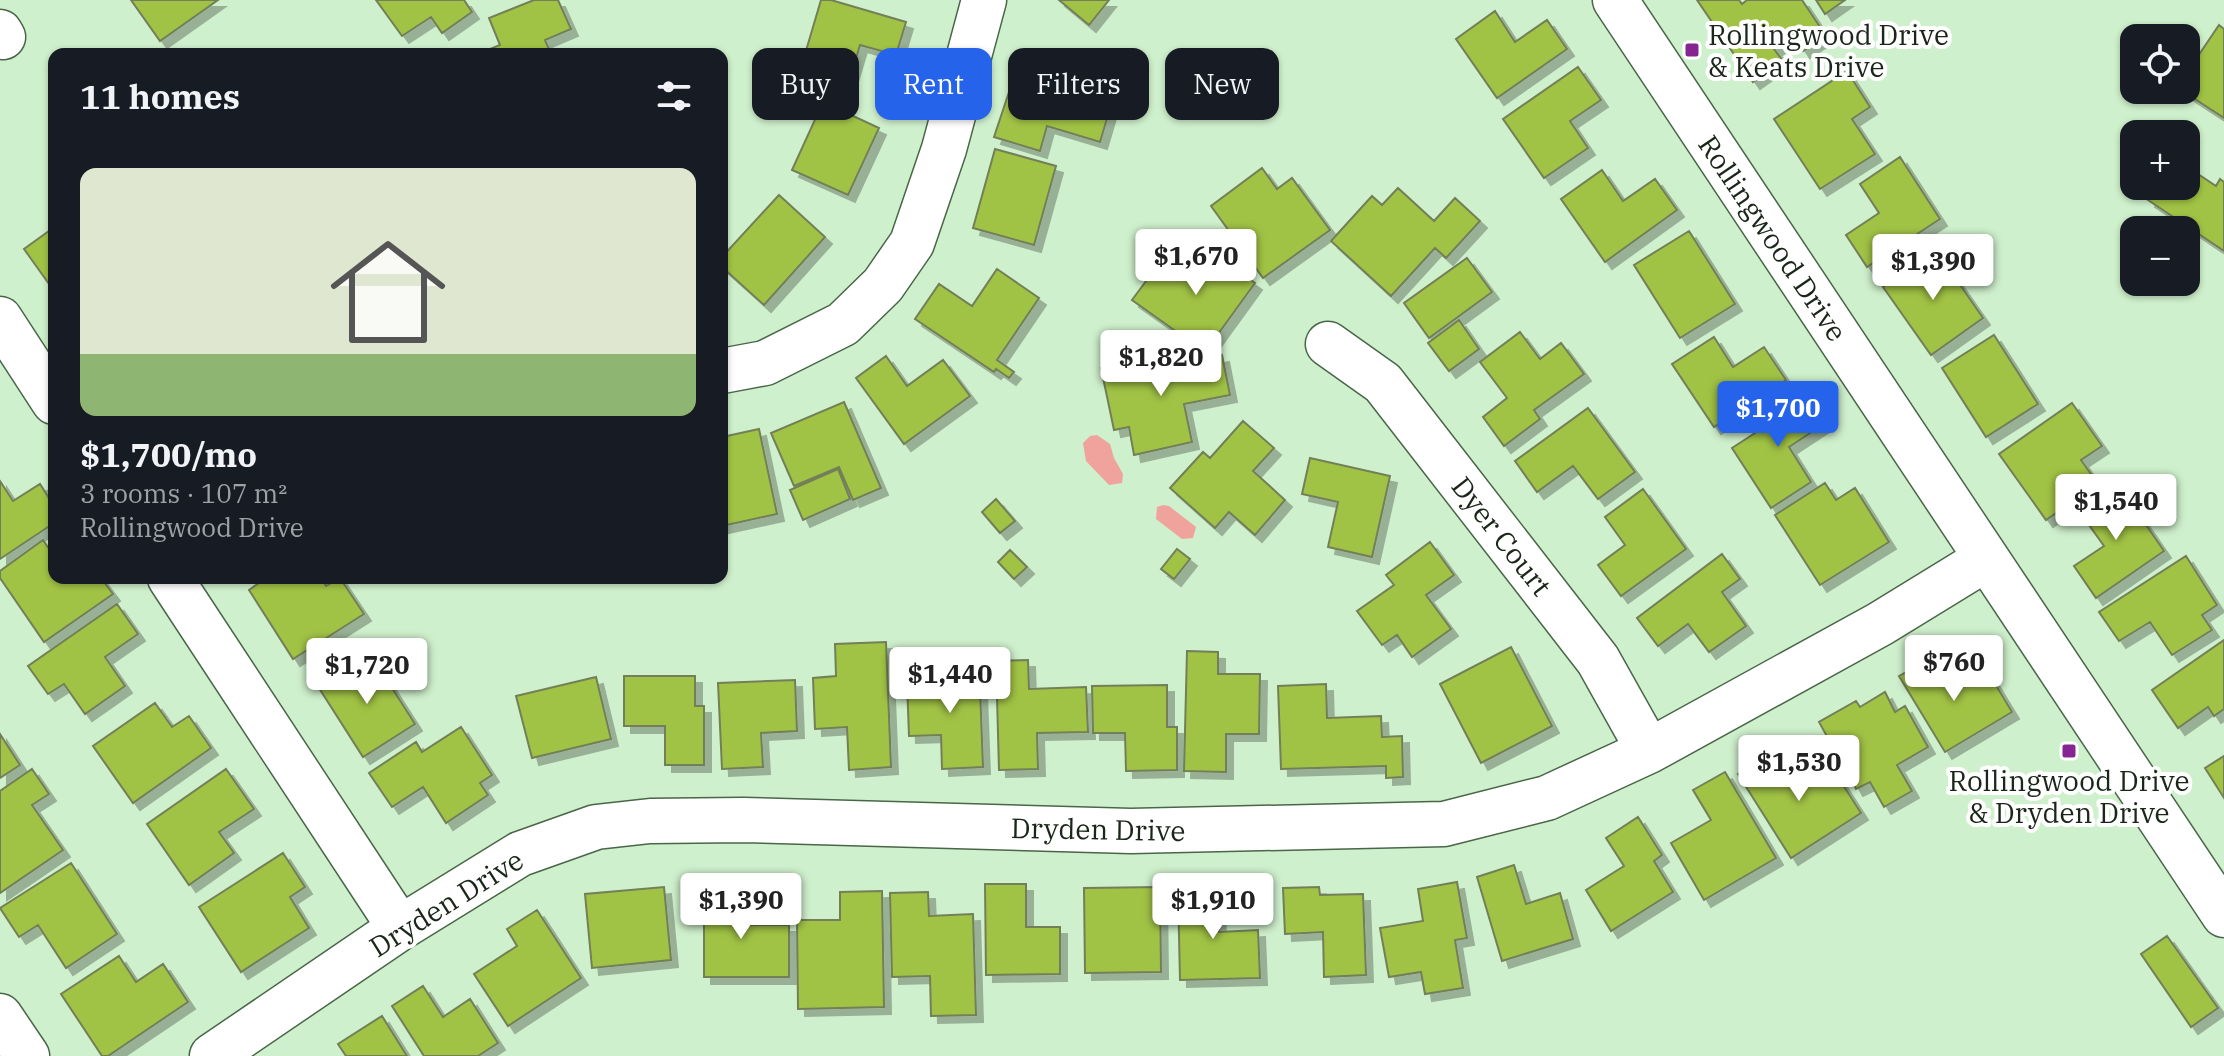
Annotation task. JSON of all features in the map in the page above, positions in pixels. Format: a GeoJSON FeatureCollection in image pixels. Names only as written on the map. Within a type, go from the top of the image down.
{"type":"FeatureCollection","features":[{"type":"Feature","properties":{"kind":"street"},"geometry":{"type":"LineString","coordinates":[[728,370],[765,363],[843,324],[883,285],[912,243],[944,149],[984,0]]}},
{"type":"Feature","properties":{"kind":"street","name":"Rollingwood Drive"},"geometry":{"type":"LineString","coordinates":[[1615,0],[2223,911]]}},
{"type":"Feature","properties":{"kind":"street"},"geometry":{"type":"LineString","coordinates":[[0,319],[48,393]]}},
{"type":"Feature","properties":{"kind":"street","name":"Dyer Court"},"geometry":{"type":"LineString","coordinates":[[1328,344],[1383,383],[1598,660],[1649,751]]}},
{"type":"Feature","properties":{"kind":"street","name":"Dryden Drive"},"geometry":{"type":"LineString","coordinates":[[212,1056],[400,928],[520,854],[596,827],[650,821],[743,820],[1131,831],[1444,824],[1547,798],[1649,751],[1880,624],[1986,559]]}},
{"type":"Feature","properties":{"kind":"street"},"geometry":{"type":"LineString","coordinates":[[174,584],[400,928]]}},
{"type":"Feature","properties":{"kind":"street"},"geometry":{"type":"LineString","coordinates":[[0,1016],[27,1056]]}},
{"type":"Feature","properties":{"kind":"shaded area"},"geometry":{"type":"Polygon","coordinates":[[[1097,435],[1110,444],[1123,474],[1122,483],[1109,485],[1086,461],[1083,443],[1090,436],[1097,435]]]}},
{"type":"Feature","properties":{"kind":"shaded area"},"geometry":{"type":"Polygon","coordinates":[[[1169,506],[1196,527],[1193,538],[1182,539],[1156,519],[1157,507],[1169,506]]]}},
{"type":"Feature","properties":{"kind":"building"},"geometry":{"type":"Polygon","coordinates":[[[131,0],[218,0],[160,41],[131,0]]]}},
{"type":"Feature","properties":{"kind":"building"},"geometry":{"type":"Polygon","coordinates":[[[376,0],[464,0],[472,12],[442,33],[431,17],[402,36],[376,0]]]}},
{"type":"Feature","properties":{"kind":"building"},"geometry":{"type":"Polygon","coordinates":[[[534,0],[558,0],[571,29],[545,40],[548,48],[492,48],[500,45],[489,18],[534,0]]]}},
{"type":"Feature","properties":{"kind":"building"},"geometry":{"type":"Polygon","coordinates":[[[821,0],[831,0],[906,22],[898,48],[875,49],[860,45],[859,48],[807,48],[821,0]]]}},
{"type":"Feature","properties":{"kind":"building"},"geometry":{"type":"Polygon","coordinates":[[[1059,0],[1109,0],[1089,25],[1059,0]]]}},
{"type":"Feature","properties":{"kind":"building"},"geometry":{"type":"Polygon","coordinates":[[[1697,0],[1739,0],[1742,4],[1747,0],[1802,0],[1826,36],[1803,51],[1793,36],[1774,49],[1783,61],[1753,82],[1697,0]]]}},
{"type":"Feature","properties":{"kind":"building"},"geometry":{"type":"Polygon","coordinates":[[[1816,0],[1845,0],[1825,14],[1816,0]]]}},
{"type":"Feature","properties":{"kind":"building"},"geometry":{"type":"Polygon","coordinates":[[[1495,11],[1515,42],[1547,20],[1567,49],[1497,98],[1456,39],[1495,11]]]}},
{"type":"Feature","properties":{"kind":"building"},"geometry":{"type":"Polygon","coordinates":[[[2219,25],[2224,29],[2224,118],[2200,102],[2200,53],[2219,25]]]}},
{"type":"Feature","properties":{"kind":"building"},"geometry":{"type":"Polygon","coordinates":[[[1578,67],[1601,100],[1570,121],[1588,148],[1544,178],[1503,119],[1578,67]]]}},
{"type":"Feature","properties":{"kind":"building"},"geometry":{"type":"Polygon","coordinates":[[[1847,71],[1870,107],[1852,119],[1875,154],[1820,189],[1774,119],[1847,71]]]}},
{"type":"Feature","properties":{"kind":"building"},"geometry":{"type":"Polygon","coordinates":[[[1008,95],[1008,120],[1107,120],[1100,142],[1047,126],[1040,151],[994,137],[1008,95]]]}},
{"type":"Feature","properties":{"kind":"building"},"geometry":{"type":"Polygon","coordinates":[[[859,119],[879,128],[848,195],[792,170],[815,120],[859,119]]]}},
{"type":"Feature","properties":{"kind":"building"},"geometry":{"type":"Polygon","coordinates":[[[995,149],[1056,166],[1034,245],[973,228],[995,149]]]}},
{"type":"Feature","properties":{"kind":"building"},"geometry":{"type":"Polygon","coordinates":[[[1900,157],[1940,219],[1867,267],[1846,235],[1879,213],[1860,184],[1900,157]]]}},
{"type":"Feature","properties":{"kind":"building"},"geometry":{"type":"Polygon","coordinates":[[[1262,168],[1277,189],[1292,178],[1330,230],[1263,278],[1211,206],[1262,168]]]}},
{"type":"Feature","properties":{"kind":"building"},"geometry":{"type":"Polygon","coordinates":[[[1602,170],[1623,201],[1655,179],[1677,210],[1605,262],[1561,199],[1602,170]]]}},
{"type":"Feature","properties":{"kind":"building"},"geometry":{"type":"Polygon","coordinates":[[[2200,175],[2216,186],[2220,179],[2224,182],[2224,251],[2200,235],[2200,216],[2172,216],[2148,200],[2200,200],[2200,175]]]}},
{"type":"Feature","properties":{"kind":"building"},"geometry":{"type":"Polygon","coordinates":[[[1398,188],[1434,221],[1455,198],[1480,221],[1446,258],[1435,248],[1391,296],[1331,241],[1372,196],[1382,205],[1398,188]]]}},
{"type":"Feature","properties":{"kind":"building"},"geometry":{"type":"Polygon","coordinates":[[[779,195],[825,237],[764,305],[728,272],[728,250],[779,195]]]}},
{"type":"Feature","properties":{"kind":"building"},"geometry":{"type":"Polygon","coordinates":[[[1689,231],[1735,304],[1680,338],[1634,265],[1689,231]]]}},
{"type":"Feature","properties":{"kind":"building"},"geometry":{"type":"Polygon","coordinates":[[[48,232],[48,283],[24,249],[48,232]]]}},
{"type":"Feature","properties":{"kind":"building"},"geometry":{"type":"Polygon","coordinates":[[[1201,245],[1255,283],[1205,352],[1132,300],[1158,265],[1177,278],[1201,245]]]}},
{"type":"Feature","properties":{"kind":"building"},"geometry":{"type":"Polygon","coordinates":[[[1936,250],[1983,318],[1931,355],[1883,287],[1936,250]]]}},
{"type":"Feature","properties":{"kind":"building"},"geometry":{"type":"Polygon","coordinates":[[[1467,258],[1492,292],[1429,338],[1404,303],[1467,258]]]}},
{"type":"Feature","properties":{"kind":"building"},"geometry":{"type":"Polygon","coordinates":[[[997,269],[1039,298],[997,360],[1014,372],[1009,378],[996,369],[994,372],[915,319],[939,284],[972,306],[997,269]]]}},
{"type":"Feature","properties":{"kind":"building"},"geometry":{"type":"Polygon","coordinates":[[[1459,320],[1479,349],[1449,371],[1428,343],[1459,320]]]}},
{"type":"Feature","properties":{"kind":"building"},"geometry":{"type":"Polygon","coordinates":[[[1520,332],[1540,359],[1561,343],[1584,374],[1534,410],[1540,419],[1504,446],[1483,417],[1507,398],[1480,362],[1520,332]]]}},
{"type":"Feature","properties":{"kind":"building"},"geometry":{"type":"Polygon","coordinates":[[[1994,335],[2038,404],[1986,437],[1942,368],[1994,335]]]}},
{"type":"Feature","properties":{"kind":"building"},"geometry":{"type":"Polygon","coordinates":[[[1714,337],[1733,367],[1764,347],[1786,380],[1714,427],[1672,364],[1714,337]]]}},
{"type":"Feature","properties":{"kind":"building"},"geometry":{"type":"Polygon","coordinates":[[[1164,355],[1166,367],[1222,355],[1230,395],[1184,404],[1192,442],[1134,455],[1129,427],[1114,430],[1101,368],[1164,355]]]}},
{"type":"Feature","properties":{"kind":"building"},"geometry":{"type":"Polygon","coordinates":[[[886,356],[907,386],[943,360],[970,396],[904,444],[856,378],[886,356]]]}},
{"type":"Feature","properties":{"kind":"building"},"geometry":{"type":"Polygon","coordinates":[[[1799,391],[1821,426],[1789,447],[1811,482],[1771,508],[1732,448],[1755,433],[1749,423],[1799,391]]]}},
{"type":"Feature","properties":{"kind":"building"},"geometry":{"type":"Polygon","coordinates":[[[844,402],[881,488],[853,500],[839,467],[794,486],[771,433],[844,402]]]}},
{"type":"Feature","properties":{"kind":"building"},"geometry":{"type":"Polygon","coordinates":[[[2072,403],[2102,446],[2081,460],[2098,484],[2046,520],[1999,454],[2072,403]]]}},
{"type":"Feature","properties":{"kind":"building"},"geometry":{"type":"Polygon","coordinates":[[[1588,408],[1635,472],[1598,499],[1573,466],[1537,492],[1515,461],[1588,408]]]}},
{"type":"Feature","properties":{"kind":"building"},"geometry":{"type":"Polygon","coordinates":[[[1243,421],[1274,448],[1253,471],[1285,500],[1255,535],[1229,512],[1215,528],[1170,488],[1203,452],[1210,458],[1243,421]]]}},
{"type":"Feature","properties":{"kind":"building"},"geometry":{"type":"Polygon","coordinates":[[[759,429],[777,514],[728,525],[728,436],[759,429]]]}},
{"type":"Feature","properties":{"kind":"building"},"geometry":{"type":"Polygon","coordinates":[[[1310,458],[1390,476],[1372,557],[1328,547],[1338,502],[1302,494],[1310,458]]]}},
{"type":"Feature","properties":{"kind":"building"},"geometry":{"type":"Polygon","coordinates":[[[838,469],[850,499],[803,520],[790,490],[838,469]]]}},
{"type":"Feature","properties":{"kind":"building"},"geometry":{"type":"Polygon","coordinates":[[[0,481],[13,501],[40,484],[48,497],[48,527],[0,559],[0,481]]]}},
{"type":"Feature","properties":{"kind":"building"},"geometry":{"type":"Polygon","coordinates":[[[1825,483],[1836,500],[1855,488],[1889,542],[1820,585],[1775,515],[1825,483]]]}},
{"type":"Feature","properties":{"kind":"building"},"geometry":{"type":"Polygon","coordinates":[[[2118,484],[2164,551],[2096,598],[2074,566],[2104,546],[2079,511],[2118,484]]]}},
{"type":"Feature","properties":{"kind":"building"},"geometry":{"type":"Polygon","coordinates":[[[1643,489],[1686,549],[1621,596],[1598,565],[1625,545],[1605,517],[1643,489]]]}},
{"type":"Feature","properties":{"kind":"building"},"geometry":{"type":"Polygon","coordinates":[[[996,499],[1015,521],[1000,533],[982,512],[996,499]]]}},
{"type":"Feature","properties":{"kind":"building"},"geometry":{"type":"Polygon","coordinates":[[[43,540],[48,547],[48,584],[106,584],[113,594],[44,642],[0,578],[0,571],[43,540]]]}},
{"type":"Feature","properties":{"kind":"building"},"geometry":{"type":"Polygon","coordinates":[[[1430,542],[1454,575],[1426,595],[1451,629],[1412,657],[1397,635],[1382,645],[1357,611],[1394,585],[1386,575],[1430,542]]]}},
{"type":"Feature","properties":{"kind":"building"},"geometry":{"type":"Polygon","coordinates":[[[1177,549],[1190,559],[1174,579],[1161,569],[1177,549]]]}},
{"type":"Feature","properties":{"kind":"building"},"geometry":{"type":"Polygon","coordinates":[[[1010,550],[1027,567],[1014,579],[998,562],[1010,550]]]}},
{"type":"Feature","properties":{"kind":"building"},"geometry":{"type":"Polygon","coordinates":[[[1722,554],[1740,579],[1722,592],[1746,626],[1709,652],[1688,624],[1658,646],[1637,618],[1722,554]]]}},
{"type":"Feature","properties":{"kind":"building"},"geometry":{"type":"Polygon","coordinates":[[[2186,556],[2217,605],[2202,615],[2212,630],[2172,655],[2150,622],[2119,641],[2099,612],[2186,556]]]}},
{"type":"Feature","properties":{"kind":"building"},"geometry":{"type":"Polygon","coordinates":[[[258,584],[344,584],[364,614],[293,659],[249,590],[258,584]]]}},
{"type":"Feature","properties":{"kind":"building"},"geometry":{"type":"Polygon","coordinates":[[[117,604],[138,634],[105,657],[125,686],[85,714],[64,684],[48,694],[28,666],[117,604]]]}},
{"type":"Feature","properties":{"kind":"building"},"geometry":{"type":"Polygon","coordinates":[[[2224,640],[2224,709],[2214,716],[2208,707],[2178,728],[2152,690],[2224,640]]]}},
{"type":"Feature","properties":{"kind":"building"},"geometry":{"type":"Polygon","coordinates":[[[886,642],[891,767],[849,770],[847,727],[815,729],[813,678],[836,676],[835,644],[886,642]]]}},
{"type":"Feature","properties":{"kind":"building"},"geometry":{"type":"Polygon","coordinates":[[[1511,647],[1552,726],[1481,763],[1440,684],[1511,647]]]}},
{"type":"Feature","properties":{"kind":"building"},"geometry":{"type":"Polygon","coordinates":[[[1187,651],[1218,652],[1218,674],[1260,674],[1259,734],[1226,734],[1226,772],[1184,771],[1187,651]]]}},
{"type":"Feature","properties":{"kind":"building"},"geometry":{"type":"Polygon","coordinates":[[[371,655],[415,724],[363,757],[319,688],[371,655]]]}},
{"type":"Feature","properties":{"kind":"building"},"geometry":{"type":"Polygon","coordinates":[[[1933,657],[1954,692],[1988,672],[2012,712],[1945,752],[1899,676],[1933,657]]]}},
{"type":"Feature","properties":{"kind":"building"},"geometry":{"type":"Polygon","coordinates":[[[1028,660],[1029,689],[1086,687],[1088,732],[1037,733],[1038,769],[999,770],[996,661],[1028,660]]]}},
{"type":"Feature","properties":{"kind":"building"},"geometry":{"type":"Polygon","coordinates":[[[979,662],[983,767],[942,769],[941,735],[909,736],[907,682],[950,681],[949,664],[979,662]]]}},
{"type":"Feature","properties":{"kind":"building"},"geometry":{"type":"Polygon","coordinates":[[[624,676],[695,676],[695,706],[704,706],[704,765],[665,765],[665,726],[624,726],[624,676]]]}},
{"type":"Feature","properties":{"kind":"building"},"geometry":{"type":"Polygon","coordinates":[[[596,677],[611,739],[532,758],[516,696],[596,677]]]}},
{"type":"Feature","properties":{"kind":"building"},"geometry":{"type":"Polygon","coordinates":[[[795,680],[797,731],[761,733],[763,767],[722,769],[718,683],[795,680]]]}},
{"type":"Feature","properties":{"kind":"building"},"geometry":{"type":"Polygon","coordinates":[[[1326,684],[1327,718],[1381,716],[1382,737],[1402,736],[1403,777],[1386,778],[1386,766],[1281,769],[1278,686],[1326,684]]]}},
{"type":"Feature","properties":{"kind":"building"},"geometry":{"type":"Polygon","coordinates":[[[1167,685],[1167,727],[1177,727],[1177,770],[1126,771],[1125,733],[1093,733],[1092,686],[1167,685]]]}},
{"type":"Feature","properties":{"kind":"building"},"geometry":{"type":"Polygon","coordinates":[[[1885,692],[1895,712],[1905,706],[1928,747],[1897,765],[1912,791],[1884,807],[1870,782],[1856,789],[1819,722],[1856,701],[1860,707],[1885,692]]]}},
{"type":"Feature","properties":{"kind":"building"},"geometry":{"type":"Polygon","coordinates":[[[155,703],[172,727],[189,716],[211,748],[133,803],[93,746],[155,703]]]}},
{"type":"Feature","properties":{"kind":"building"},"geometry":{"type":"Polygon","coordinates":[[[461,727],[492,775],[480,783],[488,795],[446,823],[423,787],[392,807],[369,773],[416,742],[422,752],[461,727]]]}},
{"type":"Feature","properties":{"kind":"building"},"geometry":{"type":"Polygon","coordinates":[[[0,734],[20,765],[0,778],[0,734]]]}},
{"type":"Feature","properties":{"kind":"building"},"geometry":{"type":"Polygon","coordinates":[[[1771,753],[1792,786],[1829,763],[1861,813],[1791,858],[1738,774],[1771,753]]]}},
{"type":"Feature","properties":{"kind":"building"},"geometry":{"type":"Polygon","coordinates":[[[2224,756],[2224,798],[2205,768],[2224,756]]]}},
{"type":"Feature","properties":{"kind":"building"},"geometry":{"type":"Polygon","coordinates":[[[32,769],[49,794],[32,805],[63,850],[0,893],[0,791],[32,769]]]}},
{"type":"Feature","properties":{"kind":"building"},"geometry":{"type":"Polygon","coordinates":[[[226,769],[254,809],[219,832],[234,853],[189,885],[147,824],[226,769]]]}},
{"type":"Feature","properties":{"kind":"building"},"geometry":{"type":"Polygon","coordinates":[[[1725,772],[1776,858],[1704,900],[1671,843],[1711,820],[1693,790],[1725,772]]]}},
{"type":"Feature","properties":{"kind":"building"},"geometry":{"type":"Polygon","coordinates":[[[1638,817],[1662,855],[1654,861],[1673,892],[1611,931],[1586,890],[1624,866],[1606,838],[1638,817]]]}},
{"type":"Feature","properties":{"kind":"building"},"geometry":{"type":"Polygon","coordinates":[[[283,853],[305,887],[290,897],[309,928],[241,972],[199,907],[283,853]]]}},
{"type":"Feature","properties":{"kind":"building"},"geometry":{"type":"Polygon","coordinates":[[[71,863],[117,934],[66,968],[38,925],[19,937],[0,908],[71,863]]]}},
{"type":"Feature","properties":{"kind":"building"},"geometry":{"type":"Polygon","coordinates":[[[1514,865],[1526,904],[1560,893],[1573,939],[1502,961],[1477,877],[1514,865]]]}},
{"type":"Feature","properties":{"kind":"building"},"geometry":{"type":"Polygon","coordinates":[[[1457,882],[1467,938],[1455,940],[1463,988],[1425,994],[1421,972],[1389,977],[1380,928],[1423,921],[1418,889],[1457,882]]]}},
{"type":"Feature","properties":{"kind":"building"},"geometry":{"type":"Polygon","coordinates":[[[985,884],[1026,884],[1026,927],[1060,927],[1060,974],[986,975],[985,884]]]}},
{"type":"Feature","properties":{"kind":"building"},"geometry":{"type":"Polygon","coordinates":[[[664,887],[671,960],[592,968],[585,894],[664,887]]]}},
{"type":"Feature","properties":{"kind":"building"},"geometry":{"type":"Polygon","coordinates":[[[1160,887],[1161,972],[1085,973],[1084,888],[1160,887]]]}},
{"type":"Feature","properties":{"kind":"building"},"geometry":{"type":"Polygon","coordinates":[[[1319,887],[1320,895],[1363,894],[1366,975],[1324,977],[1323,932],[1285,934],[1283,888],[1319,887]]]}},
{"type":"Feature","properties":{"kind":"building"},"geometry":{"type":"Polygon","coordinates":[[[1218,889],[1219,932],[1258,930],[1260,978],[1180,980],[1178,890],[1218,889]]]}},
{"type":"Feature","properties":{"kind":"building"},"geometry":{"type":"Polygon","coordinates":[[[745,891],[745,925],[789,925],[789,977],[704,977],[704,892],[745,891]]]}},
{"type":"Feature","properties":{"kind":"building"},"geometry":{"type":"Polygon","coordinates":[[[882,891],[884,1007],[798,1009],[797,920],[840,920],[840,892],[882,891]]]}},
{"type":"Feature","properties":{"kind":"building"},"geometry":{"type":"Polygon","coordinates":[[[928,892],[929,916],[973,914],[976,1015],[931,1016],[930,976],[892,977],[890,893],[928,892]]]}},
{"type":"Feature","properties":{"kind":"building"},"geometry":{"type":"Polygon","coordinates":[[[537,910],[581,978],[508,1026],[474,974],[517,946],[507,929],[537,910]]]}},
{"type":"Feature","properties":{"kind":"building"},"geometry":{"type":"Polygon","coordinates":[[[2167,936],[2218,1008],[2191,1027],[2141,954],[2167,936]]]}},
{"type":"Feature","properties":{"kind":"building"},"geometry":{"type":"Polygon","coordinates":[[[119,956],[136,982],[163,964],[188,1002],[108,1056],[102,1056],[61,994],[119,956]]]}},
{"type":"Feature","properties":{"kind":"building"},"geometry":{"type":"Polygon","coordinates":[[[423,986],[443,1017],[470,999],[498,1043],[478,1056],[424,1056],[392,1006],[423,986]]]}},
{"type":"Feature","properties":{"kind":"building"},"geometry":{"type":"Polygon","coordinates":[[[382,1016],[407,1056],[346,1056],[338,1044],[382,1016]]]}},
{"type":"Feature","properties":{"kind":"place","name":"Rollingwood Drive & Keats Drive"},"geometry":{"type":"Point","coordinates":[1692,50]}},
{"type":"Feature","properties":{"kind":"place","name":"Rollingwood Drive & Dryden Drive"},"geometry":{"type":"Point","coordinates":[2069,751]}}]}
